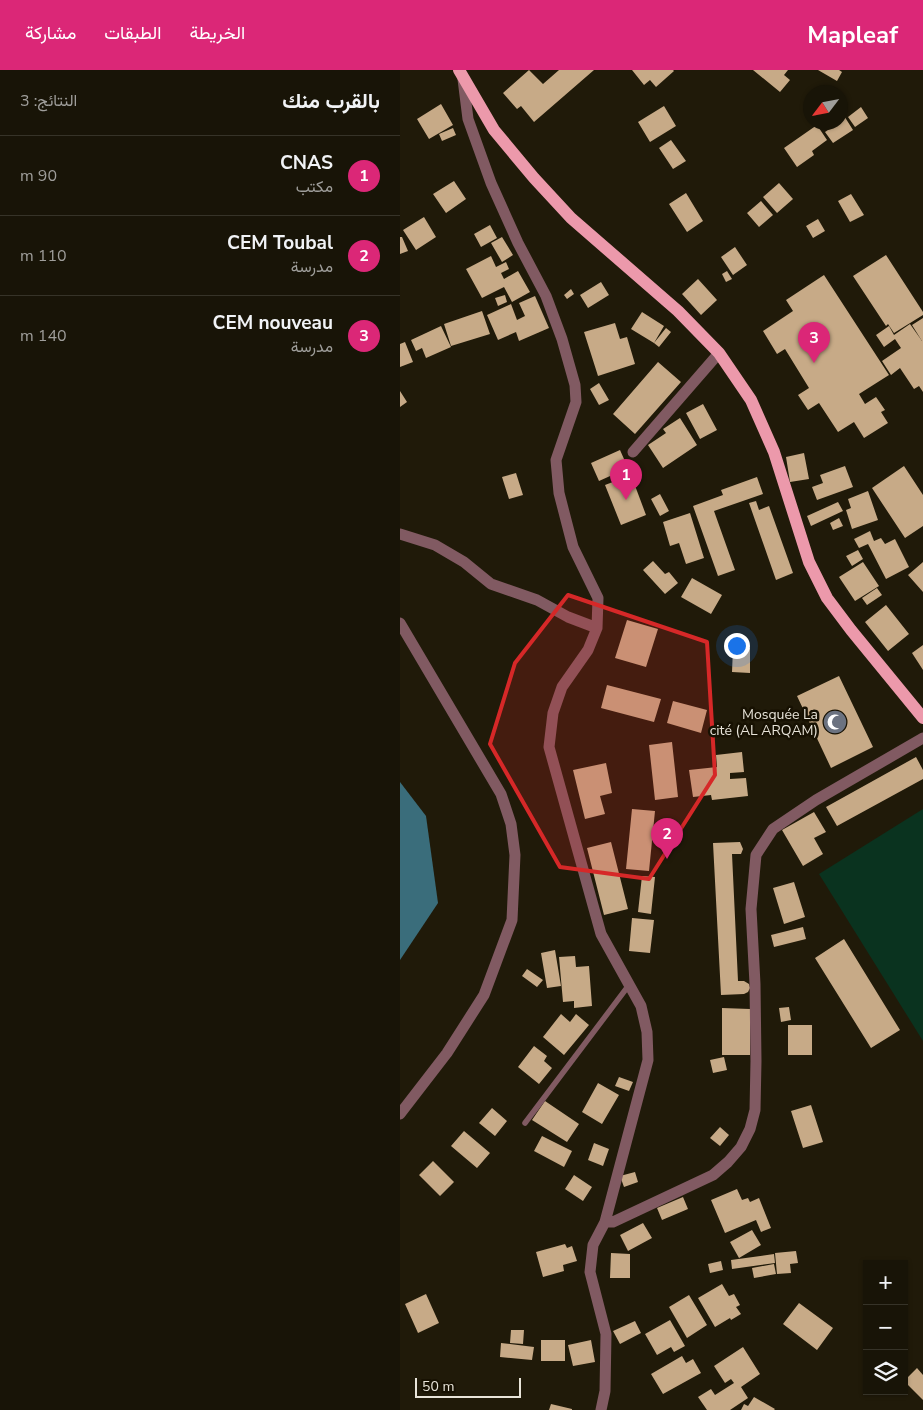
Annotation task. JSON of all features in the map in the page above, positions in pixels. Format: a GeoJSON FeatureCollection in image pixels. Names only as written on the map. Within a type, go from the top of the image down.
{"type":"FeatureCollection","features":[{"type":"Feature","properties":{"kind":"main road"},"geometry":{"type":"LineString","coordinates":[[461,74],[494,130],[552,198],[571,218],[678,312],[719,352],[751,400],[774,452],[809,562],[827,598],[851,630],[922,714]]}},
{"type":"Feature","properties":{"kind":"street"},"geometry":{"type":"LineString","coordinates":[[461,74],[468,119],[491,183],[518,243],[546,296],[562,339],[575,385],[576,402],[556,460],[559,493],[573,547],[598,598],[597,628],[588,650],[562,687],[553,713],[549,747],[601,934],[641,1006],[647,1032],[648,1060],[605,1222],[593,1245],[590,1272],[606,1334],[605,1390],[601,1410]]}},
{"type":"Feature","properties":{"kind":"street"},"geometry":{"type":"LineString","coordinates":[[633,452],[719,352]]}},
{"type":"Feature","properties":{"kind":"street"},"geometry":{"type":"LineString","coordinates":[[400,534],[435,545],[464,562],[491,584],[537,600],[597,628]]}},
{"type":"Feature","properties":{"kind":"street"},"geometry":{"type":"LineString","coordinates":[[400,623],[501,794],[511,824],[515,855],[512,920],[484,996],[447,1053],[400,1114]]}},
{"type":"Feature","properties":{"kind":"street"},"geometry":{"type":"LineString","coordinates":[[605,1222],[613,1222],[713,1174],[728,1162],[741,1147],[750,1129],[755,1110],[756,1061],[755,984],[751,909],[756,855],[773,829],[816,800],[923,738]]}},
{"type":"Feature","properties":{"kind":"lane"},"geometry":{"type":"LineString","coordinates":[[525,1123],[629,985]]}},
{"type":"Feature","properties":{"kind":"highlighted area"},"geometry":{"type":"Polygon","coordinates":[[[568,595],[707,642],[715,775],[649,879],[560,867],[490,744],[515,663],[568,595]]]}},
{"type":"Feature","properties":{"kind":"green space"},"geometry":{"type":"Polygon","coordinates":[[[923,809],[923,1041],[819,874],[923,809]]]}},
{"type":"Feature","properties":{"kind":"water"},"geometry":{"type":"Polygon","coordinates":[[[400,782],[426,816],[438,903],[400,960],[400,782]]]}},
{"type":"Feature","properties":{"kind":"building"},"geometry":{"type":"Polygon","coordinates":[[[529,70],[543,84],[559,70],[594,70],[534,122],[521,106],[517,109],[503,93],[529,70]]]}},
{"type":"Feature","properties":{"kind":"building"},"geometry":{"type":"Polygon","coordinates":[[[632,70],[674,71],[656,87],[650,80],[644,85],[632,70]]]}},
{"type":"Feature","properties":{"kind":"building"},"geometry":{"type":"Polygon","coordinates":[[[753,70],[788,70],[784,75],[790,80],[780,92],[753,70]]]}},
{"type":"Feature","properties":{"kind":"building"},"geometry":{"type":"Polygon","coordinates":[[[818,70],[839,70],[842,72],[837,81],[818,70]]]}},
{"type":"Feature","properties":{"kind":"building"},"geometry":{"type":"Polygon","coordinates":[[[441,104],[453,125],[429,139],[417,119],[441,104]]]}},
{"type":"Feature","properties":{"kind":"building"},"geometry":{"type":"Polygon","coordinates":[[[664,106],[676,126],[650,142],[638,122],[664,106]]]}},
{"type":"Feature","properties":{"kind":"building"},"geometry":{"type":"Polygon","coordinates":[[[861,107],[868,118],[855,127],[848,117],[861,107]]]}},
{"type":"Feature","properties":{"kind":"building"},"geometry":{"type":"Polygon","coordinates":[[[848,122],[853,130],[833,143],[825,132],[828,130],[848,130],[848,122]]]}},
{"type":"Feature","properties":{"kind":"building"},"geometry":{"type":"Polygon","coordinates":[[[453,128],[456,135],[442,141],[439,134],[453,128]]]}},
{"type":"Feature","properties":{"kind":"building"},"geometry":{"type":"Polygon","coordinates":[[[810,130],[820,130],[827,140],[812,151],[814,155],[797,167],[784,148],[810,130]]]}},
{"type":"Feature","properties":{"kind":"building"},"geometry":{"type":"Polygon","coordinates":[[[671,140],[686,161],[673,169],[659,148],[671,140]]]}},
{"type":"Feature","properties":{"kind":"building"},"geometry":{"type":"Polygon","coordinates":[[[454,181],[466,199],[446,213],[433,194],[454,181]]]}},
{"type":"Feature","properties":{"kind":"building"},"geometry":{"type":"Polygon","coordinates":[[[779,183],[793,199],[777,213],[763,197],[779,183]]]}},
{"type":"Feature","properties":{"kind":"building"},"geometry":{"type":"Polygon","coordinates":[[[686,193],[703,221],[687,232],[669,204],[686,193]]]}},
{"type":"Feature","properties":{"kind":"building"},"geometry":{"type":"Polygon","coordinates":[[[851,194],[864,215],[850,222],[838,201],[851,194]]]}},
{"type":"Feature","properties":{"kind":"building"},"geometry":{"type":"Polygon","coordinates":[[[761,201],[773,215],[759,227],[747,213],[761,201]]]}},
{"type":"Feature","properties":{"kind":"building"},"geometry":{"type":"Polygon","coordinates":[[[424,217],[436,237],[416,250],[403,230],[424,217]]]}},
{"type":"Feature","properties":{"kind":"building"},"geometry":{"type":"Polygon","coordinates":[[[818,219],[825,231],[813,238],[806,226],[818,219]]]}},
{"type":"Feature","properties":{"kind":"building"},"geometry":{"type":"Polygon","coordinates":[[[490,225],[497,238],[481,247],[474,234],[490,225]]]}},
{"type":"Feature","properties":{"kind":"building"},"geometry":{"type":"Polygon","coordinates":[[[400,237],[402,237],[408,251],[400,254],[400,237]]]}},
{"type":"Feature","properties":{"kind":"building"},"geometry":{"type":"Polygon","coordinates":[[[502,237],[513,255],[502,262],[491,243],[502,237]]]}},
{"type":"Feature","properties":{"kind":"building"},"geometry":{"type":"Polygon","coordinates":[[[735,247],[747,265],[733,275],[721,257],[735,247]]]}},
{"type":"Feature","properties":{"kind":"building"},"geometry":{"type":"Polygon","coordinates":[[[886,255],[923,312],[923,315],[894,333],[888,324],[886,326],[853,276],[886,255]]]}},
{"type":"Feature","properties":{"kind":"building"},"geometry":{"type":"Polygon","coordinates":[[[491,256],[496,267],[506,262],[509,269],[501,273],[504,279],[518,271],[530,292],[512,302],[504,287],[482,298],[466,269],[491,256]]]}},
{"type":"Feature","properties":{"kind":"building"},"geometry":{"type":"Polygon","coordinates":[[[727,271],[732,279],[726,282],[722,274],[727,271]]]}},
{"type":"Feature","properties":{"kind":"building"},"geometry":{"type":"Polygon","coordinates":[[[824,275],[889,375],[859,394],[865,404],[876,397],[885,410],[881,412],[888,423],[864,438],[854,422],[838,432],[819,403],[808,410],[798,395],[809,388],[785,349],[777,354],[763,331],[793,311],[786,300],[824,275]]]}},
{"type":"Feature","properties":{"kind":"building"},"geometry":{"type":"Polygon","coordinates":[[[698,279],[717,300],[701,315],[682,294],[698,279]]]}},
{"type":"Feature","properties":{"kind":"building"},"geometry":{"type":"Polygon","coordinates":[[[601,282],[609,295],[588,308],[580,295],[601,282]]]}},
{"type":"Feature","properties":{"kind":"building"},"geometry":{"type":"Polygon","coordinates":[[[571,289],[574,294],[567,299],[564,295],[571,289]]]}},
{"type":"Feature","properties":{"kind":"building"},"geometry":{"type":"Polygon","coordinates":[[[505,295],[507,302],[498,306],[495,298],[505,295]]]}},
{"type":"Feature","properties":{"kind":"building"},"geometry":{"type":"Polygon","coordinates":[[[535,296],[549,328],[519,341],[516,332],[498,340],[487,315],[511,304],[517,320],[525,316],[519,303],[535,296]]]}},
{"type":"Feature","properties":{"kind":"building"},"geometry":{"type":"Polygon","coordinates":[[[482,311],[490,334],[451,346],[444,324],[482,311]]]}},
{"type":"Feature","properties":{"kind":"building"},"geometry":{"type":"Polygon","coordinates":[[[642,312],[664,326],[654,343],[631,329],[642,312]]]}},
{"type":"Feature","properties":{"kind":"building"},"geometry":{"type":"Polygon","coordinates":[[[923,318],[923,392],[919,386],[914,389],[900,368],[891,375],[882,361],[901,348],[895,339],[884,347],[876,335],[889,326],[894,335],[910,324],[922,341],[912,325],[923,318]]]}},
{"type":"Feature","properties":{"kind":"building"},"geometry":{"type":"Polygon","coordinates":[[[615,323],[620,339],[627,337],[635,364],[598,376],[584,332],[615,323]]]}},
{"type":"Feature","properties":{"kind":"building"},"geometry":{"type":"Polygon","coordinates":[[[441,326],[451,347],[426,358],[422,348],[416,351],[411,340],[441,326]]]}},
{"type":"Feature","properties":{"kind":"building"},"geometry":{"type":"Polygon","coordinates":[[[666,328],[671,332],[659,347],[654,343],[666,328]]]}},
{"type":"Feature","properties":{"kind":"building"},"geometry":{"type":"Polygon","coordinates":[[[405,342],[413,362],[400,367],[400,344],[405,342]]]}},
{"type":"Feature","properties":{"kind":"building"},"geometry":{"type":"Polygon","coordinates":[[[658,362],[681,382],[635,434],[613,414],[658,362]]]}},
{"type":"Feature","properties":{"kind":"building"},"geometry":{"type":"Polygon","coordinates":[[[599,383],[609,400],[599,405],[590,389],[599,383]]]}},
{"type":"Feature","properties":{"kind":"building"},"geometry":{"type":"Polygon","coordinates":[[[400,391],[407,402],[400,407],[400,391]]]}},
{"type":"Feature","properties":{"kind":"building"},"geometry":{"type":"Polygon","coordinates":[[[703,404],[717,430],[700,439],[686,413],[703,404]]]}},
{"type":"Feature","properties":{"kind":"building"},"geometry":{"type":"Polygon","coordinates":[[[680,418],[697,445],[663,468],[648,445],[666,433],[663,429],[680,418]]]}},
{"type":"Feature","properties":{"kind":"building"},"geometry":{"type":"Polygon","coordinates":[[[620,450],[628,468],[599,481],[591,463],[620,450]]]}},
{"type":"Feature","properties":{"kind":"building"},"geometry":{"type":"Polygon","coordinates":[[[804,453],[809,479],[790,482],[786,457],[804,453]]]}},
{"type":"Feature","properties":{"kind":"building"},"geometry":{"type":"Polygon","coordinates":[[[845,466],[853,487],[817,500],[812,487],[823,483],[820,475],[845,466]]]}},
{"type":"Feature","properties":{"kind":"building"},"geometry":{"type":"Polygon","coordinates":[[[904,466],[923,495],[923,526],[905,538],[872,488],[904,466]]]}},
{"type":"Feature","properties":{"kind":"building"},"geometry":{"type":"Polygon","coordinates":[[[516,473],[523,495],[509,499],[502,477],[516,473]]]}},
{"type":"Feature","properties":{"kind":"building"},"geometry":{"type":"Polygon","coordinates":[[[631,475],[646,515],[621,525],[605,485],[631,475]]]}},
{"type":"Feature","properties":{"kind":"building"},"geometry":{"type":"Polygon","coordinates":[[[757,477],[763,494],[714,511],[735,570],[718,576],[693,506],[723,495],[721,490],[757,477]]]}},
{"type":"Feature","properties":{"kind":"building"},"geometry":{"type":"Polygon","coordinates":[[[868,491],[878,520],[852,529],[846,510],[851,508],[848,499],[868,491]]]}},
{"type":"Feature","properties":{"kind":"building"},"geometry":{"type":"Polygon","coordinates":[[[660,494],[669,511],[660,516],[651,499],[660,494]]]}},
{"type":"Feature","properties":{"kind":"building"},"geometry":{"type":"Polygon","coordinates":[[[756,501],[759,510],[769,506],[793,573],[776,580],[749,503],[756,501]]]}},
{"type":"Feature","properties":{"kind":"building"},"geometry":{"type":"Polygon","coordinates":[[[838,502],[843,511],[811,526],[807,516],[838,502]]]}},
{"type":"Feature","properties":{"kind":"building"},"geometry":{"type":"Polygon","coordinates":[[[690,513],[704,558],[686,564],[679,543],[670,546],[663,522],[690,513]]]}},
{"type":"Feature","properties":{"kind":"building"},"geometry":{"type":"Polygon","coordinates":[[[839,518],[843,526],[833,530],[830,523],[839,518]]]}},
{"type":"Feature","properties":{"kind":"building"},"geometry":{"type":"Polygon","coordinates":[[[870,531],[874,541],[881,538],[885,544],[895,539],[909,567],[886,579],[868,544],[859,548],[854,539],[870,531]]]}},
{"type":"Feature","properties":{"kind":"building"},"geometry":{"type":"Polygon","coordinates":[[[858,550],[863,559],[852,566],[846,556],[858,550]]]}},
{"type":"Feature","properties":{"kind":"building"},"geometry":{"type":"Polygon","coordinates":[[[653,561],[665,574],[669,572],[678,583],[665,594],[643,570],[653,561]]]}},
{"type":"Feature","properties":{"kind":"building"},"geometry":{"type":"Polygon","coordinates":[[[863,562],[879,586],[855,601],[839,577],[863,562]]]}},
{"type":"Feature","properties":{"kind":"building"},"geometry":{"type":"Polygon","coordinates":[[[923,562],[923,592],[908,575],[923,562]]]}},
{"type":"Feature","properties":{"kind":"building"},"geometry":{"type":"Polygon","coordinates":[[[692,578],[722,595],[711,614],[681,597],[692,578]]]}},
{"type":"Feature","properties":{"kind":"building"},"geometry":{"type":"Polygon","coordinates":[[[877,588],[882,595],[867,605],[862,598],[877,588]]]}},
{"type":"Feature","properties":{"kind":"building"},"geometry":{"type":"Polygon","coordinates":[[[886,605],[909,634],[888,651],[865,622],[886,605]]]}},
{"type":"Feature","properties":{"kind":"building"},"geometry":{"type":"Polygon","coordinates":[[[627,620],[658,629],[646,667],[615,658],[627,620]]]}},
{"type":"Feature","properties":{"kind":"building"},"geometry":{"type":"Polygon","coordinates":[[[923,645],[923,670],[912,653],[923,645]]]}},
{"type":"Feature","properties":{"kind":"building"},"geometry":{"type":"Polygon","coordinates":[[[733,648],[750,648],[750,673],[732,672],[733,648]]]}},
{"type":"Feature","properties":{"kind":"building","name":"Mosquée La cité (AL ARQAM)"},"geometry":{"type":"Polygon","coordinates":[[[839,676],[873,747],[831,768],[797,696],[839,676]]]}},
{"type":"Feature","properties":{"kind":"building"},"geometry":{"type":"Polygon","coordinates":[[[607,685],[661,699],[654,722],[601,708],[607,685]]]}},
{"type":"Feature","properties":{"kind":"building"},"geometry":{"type":"Polygon","coordinates":[[[673,701],[707,710],[701,733],[667,723],[673,701]]]}},
{"type":"Feature","properties":{"kind":"building"},"geometry":{"type":"Polygon","coordinates":[[[672,742],[678,797],[655,800],[649,745],[672,742]]]}},
{"type":"Feature","properties":{"kind":"building"},"geometry":{"type":"Polygon","coordinates":[[[742,752],[744,772],[730,773],[730,779],[746,778],[748,796],[712,800],[711,795],[693,797],[689,770],[717,767],[716,755],[742,752]]]}},
{"type":"Feature","properties":{"kind":"building"},"geometry":{"type":"Polygon","coordinates":[[[916,757],[923,770],[923,779],[837,826],[826,807],[916,757]]]}},
{"type":"Feature","properties":{"kind":"building"},"geometry":{"type":"Polygon","coordinates":[[[606,763],[612,793],[600,796],[605,814],[585,819],[573,770],[606,763]]]}},
{"type":"Feature","properties":{"kind":"building"},"geometry":{"type":"Polygon","coordinates":[[[632,809],[655,811],[649,871],[626,869],[632,809]]]}},
{"type":"Feature","properties":{"kind":"building"},"geometry":{"type":"Polygon","coordinates":[[[814,812],[826,832],[814,838],[823,854],[803,866],[782,830],[814,812]]]}},
{"type":"Feature","properties":{"kind":"building"},"geometry":{"type":"Polygon","coordinates":[[[611,842],[628,909],[604,915],[587,848],[611,842]]]}},
{"type":"Feature","properties":{"kind":"building"},"geometry":{"type":"Polygon","coordinates":[[[740,842],[743,849],[741,854],[732,854],[738,981],[744,981],[749,984],[750,988],[744,994],[721,995],[713,843],[740,842]]]}},
{"type":"Feature","properties":{"kind":"building"},"geometry":{"type":"Polygon","coordinates":[[[642,876],[655,877],[651,914],[638,912],[642,876]]]}},
{"type":"Feature","properties":{"kind":"building"},"geometry":{"type":"Polygon","coordinates":[[[794,882],[805,917],[784,924],[773,888],[794,882]]]}},
{"type":"Feature","properties":{"kind":"building"},"geometry":{"type":"Polygon","coordinates":[[[632,918],[654,920],[650,953],[629,951],[632,918]]]}},
{"type":"Feature","properties":{"kind":"building"},"geometry":{"type":"Polygon","coordinates":[[[803,927],[806,939],[774,947],[771,935],[803,927]]]}},
{"type":"Feature","properties":{"kind":"building"},"geometry":{"type":"Polygon","coordinates":[[[844,939],[900,1030],[871,1048],[815,958],[844,939]]]}},
{"type":"Feature","properties":{"kind":"building"},"geometry":{"type":"Polygon","coordinates":[[[555,950],[561,986],[547,988],[541,953],[555,950]]]}},
{"type":"Feature","properties":{"kind":"building"},"geometry":{"type":"Polygon","coordinates":[[[575,956],[576,967],[589,966],[592,1006],[574,1008],[574,1001],[563,1002],[559,957],[575,956]]]}},
{"type":"Feature","properties":{"kind":"building"},"geometry":{"type":"Polygon","coordinates":[[[527,969],[543,980],[537,987],[522,976],[527,969]]]}},
{"type":"Feature","properties":{"kind":"building"},"geometry":{"type":"Polygon","coordinates":[[[789,1007],[791,1020],[781,1022],[779,1008],[789,1007]]]}},
{"type":"Feature","properties":{"kind":"building"},"geometry":{"type":"Polygon","coordinates":[[[722,1008],[750,1009],[750,1055],[722,1055],[722,1008]]]}},
{"type":"Feature","properties":{"kind":"building"},"geometry":{"type":"Polygon","coordinates":[[[561,1014],[570,1022],[576,1014],[589,1025],[564,1055],[543,1037],[561,1014]]]}},
{"type":"Feature","properties":{"kind":"building"},"geometry":{"type":"Polygon","coordinates":[[[788,1025],[812,1025],[812,1055],[788,1055],[788,1025]]]}},
{"type":"Feature","properties":{"kind":"building"},"geometry":{"type":"Polygon","coordinates":[[[534,1046],[547,1056],[544,1061],[552,1068],[539,1084],[518,1067],[534,1046]]]}},
{"type":"Feature","properties":{"kind":"building"},"geometry":{"type":"Polygon","coordinates":[[[724,1057],[727,1070],[713,1073],[710,1060],[724,1057]]]}},
{"type":"Feature","properties":{"kind":"building"},"geometry":{"type":"Polygon","coordinates":[[[619,1077],[633,1082],[629,1091],[615,1086],[619,1077]]]}},
{"type":"Feature","properties":{"kind":"building"},"geometry":{"type":"Polygon","coordinates":[[[598,1083],[619,1095],[602,1124],[582,1112],[598,1083]]]}},
{"type":"Feature","properties":{"kind":"building"},"geometry":{"type":"Polygon","coordinates":[[[545,1101],[579,1124],[567,1142],[532,1120],[545,1101]]]}},
{"type":"Feature","properties":{"kind":"building"},"geometry":{"type":"Polygon","coordinates":[[[811,1105],[823,1142],[803,1148],[791,1111],[811,1105]]]}},
{"type":"Feature","properties":{"kind":"building"},"geometry":{"type":"Polygon","coordinates":[[[492,1108],[507,1121],[495,1136],[479,1123],[492,1108]]]}},
{"type":"Feature","properties":{"kind":"building"},"geometry":{"type":"Polygon","coordinates":[[[720,1127],[729,1135],[720,1146],[710,1138],[720,1127]]]}},
{"type":"Feature","properties":{"kind":"building"},"geometry":{"type":"Polygon","coordinates":[[[464,1131],[490,1153],[477,1168],[451,1146],[464,1131]]]}},
{"type":"Feature","properties":{"kind":"building"},"geometry":{"type":"Polygon","coordinates":[[[542,1136],[572,1151],[564,1167],[534,1151],[542,1136]]]}},
{"type":"Feature","properties":{"kind":"building"},"geometry":{"type":"Polygon","coordinates":[[[594,1143],[609,1149],[603,1166],[588,1160],[594,1143]]]}},
{"type":"Feature","properties":{"kind":"building"},"geometry":{"type":"Polygon","coordinates":[[[433,1161],[454,1182],[440,1196],[419,1175],[433,1161]]]}},
{"type":"Feature","properties":{"kind":"building"},"geometry":{"type":"Polygon","coordinates":[[[635,1172],[638,1182],[624,1187],[620,1176],[635,1172]]]}},
{"type":"Feature","properties":{"kind":"building"},"geometry":{"type":"Polygon","coordinates":[[[574,1175],[592,1187],[583,1201],[565,1189],[574,1175]]]}},
{"type":"Feature","properties":{"kind":"building"},"geometry":{"type":"Polygon","coordinates":[[[737,1189],[742,1200],[748,1198],[750,1202],[759,1198],[771,1228],[761,1232],[756,1220],[725,1233],[711,1200],[737,1189]]]}},
{"type":"Feature","properties":{"kind":"building"},"geometry":{"type":"Polygon","coordinates":[[[683,1197],[688,1209],[662,1220],[657,1208],[683,1197]]]}},
{"type":"Feature","properties":{"kind":"building"},"geometry":{"type":"Polygon","coordinates":[[[643,1223],[652,1238],[628,1251],[620,1235],[643,1223]]]}},
{"type":"Feature","properties":{"kind":"building"},"geometry":{"type":"Polygon","coordinates":[[[752,1230],[761,1245],[739,1258],[730,1242],[752,1230]]]}},
{"type":"Feature","properties":{"kind":"building"},"geometry":{"type":"Polygon","coordinates":[[[565,1244],[567,1248],[572,1246],[577,1261],[563,1265],[564,1271],[543,1277],[536,1252],[565,1244]]]}},
{"type":"Feature","properties":{"kind":"building"},"geometry":{"type":"Polygon","coordinates":[[[796,1251],[798,1263],[790,1264],[791,1273],[777,1274],[775,1253],[796,1251]]]}},
{"type":"Feature","properties":{"kind":"building"},"geometry":{"type":"Polygon","coordinates":[[[611,1253],[630,1254],[630,1278],[610,1278],[611,1253]]]}},
{"type":"Feature","properties":{"kind":"building"},"geometry":{"type":"Polygon","coordinates":[[[774,1254],[775,1263],[732,1269],[731,1260],[774,1254]]]}},
{"type":"Feature","properties":{"kind":"building"},"geometry":{"type":"Polygon","coordinates":[[[721,1261],[723,1270],[710,1273],[708,1264],[721,1261]]]}},
{"type":"Feature","properties":{"kind":"building"},"geometry":{"type":"Polygon","coordinates":[[[774,1264],[776,1274],[754,1278],[752,1268],[774,1264]]]}},
{"type":"Feature","properties":{"kind":"building"},"geometry":{"type":"Polygon","coordinates":[[[722,1284],[729,1296],[734,1294],[740,1305],[736,1307],[741,1314],[715,1327],[698,1298],[722,1284]]]}},
{"type":"Feature","properties":{"kind":"building"},"geometry":{"type":"Polygon","coordinates":[[[426,1294],[439,1323],[418,1333],[405,1304],[426,1294]]]}},
{"type":"Feature","properties":{"kind":"building"},"geometry":{"type":"Polygon","coordinates":[[[689,1295],[707,1325],[687,1338],[669,1307],[689,1295]]]}},
{"type":"Feature","properties":{"kind":"building"},"geometry":{"type":"Polygon","coordinates":[[[799,1303],[833,1328],[817,1350],[783,1324],[799,1303]]]}},
{"type":"Feature","properties":{"kind":"building"},"geometry":{"type":"Polygon","coordinates":[[[670,1320],[685,1346],[674,1352],[671,1347],[657,1355],[645,1334],[670,1320]]]}},
{"type":"Feature","properties":{"kind":"building"},"geometry":{"type":"Polygon","coordinates":[[[635,1321],[641,1333],[620,1344],[613,1331],[635,1321]]]}},
{"type":"Feature","properties":{"kind":"building"},"geometry":{"type":"Polygon","coordinates":[[[511,1330],[524,1330],[523,1344],[510,1343],[511,1330]]]}},
{"type":"Feature","properties":{"kind":"building"},"geometry":{"type":"Polygon","coordinates":[[[541,1340],[565,1340],[565,1361],[541,1361],[541,1340]]]}},
{"type":"Feature","properties":{"kind":"building"},"geometry":{"type":"Polygon","coordinates":[[[591,1340],[595,1362],[573,1366],[568,1345],[591,1340]]]}},
{"type":"Feature","properties":{"kind":"building"},"geometry":{"type":"Polygon","coordinates":[[[501,1343],[534,1347],[532,1360],[500,1357],[501,1343]]]}},
{"type":"Feature","properties":{"kind":"building"},"geometry":{"type":"Polygon","coordinates":[[[743,1347],[760,1374],[741,1387],[748,1398],[730,1410],[707,1410],[698,1397],[711,1389],[715,1395],[734,1383],[731,1379],[725,1383],[714,1366],[743,1347]]]}},
{"type":"Feature","properties":{"kind":"building"},"geometry":{"type":"Polygon","coordinates":[[[682,1356],[686,1363],[693,1359],[701,1373],[663,1394],[651,1374],[682,1356]]]}},
{"type":"Feature","properties":{"kind":"building"},"geometry":{"type":"Polygon","coordinates":[[[917,1368],[923,1375],[923,1400],[908,1385],[908,1377],[917,1368]]]}},
{"type":"Feature","properties":{"kind":"building"},"geometry":{"type":"Polygon","coordinates":[[[754,1397],[775,1409],[741,1410],[744,1404],[748,1406],[754,1397]]]}},
{"type":"Feature","properties":{"kind":"building"},"geometry":{"type":"Polygon","coordinates":[[[551,1404],[572,1409],[572,1410],[549,1410],[551,1404]]]}},
{"type":"Feature","properties":{"kind":"place","name":"CEM nouveau"},"geometry":{"type":"Point","coordinates":[814,363]}},
{"type":"Feature","properties":{"kind":"place","name":"CNAS"},"geometry":{"type":"Point","coordinates":[626,500]}},
{"type":"Feature","properties":{"kind":"place","name":"Mosquée La cité (AL ARQAM)"},"geometry":{"type":"Point","coordinates":[835,722]}},
{"type":"Feature","properties":{"kind":"place","name":"CEM Toubal"},"geometry":{"type":"Point","coordinates":[667,859]}}]}
